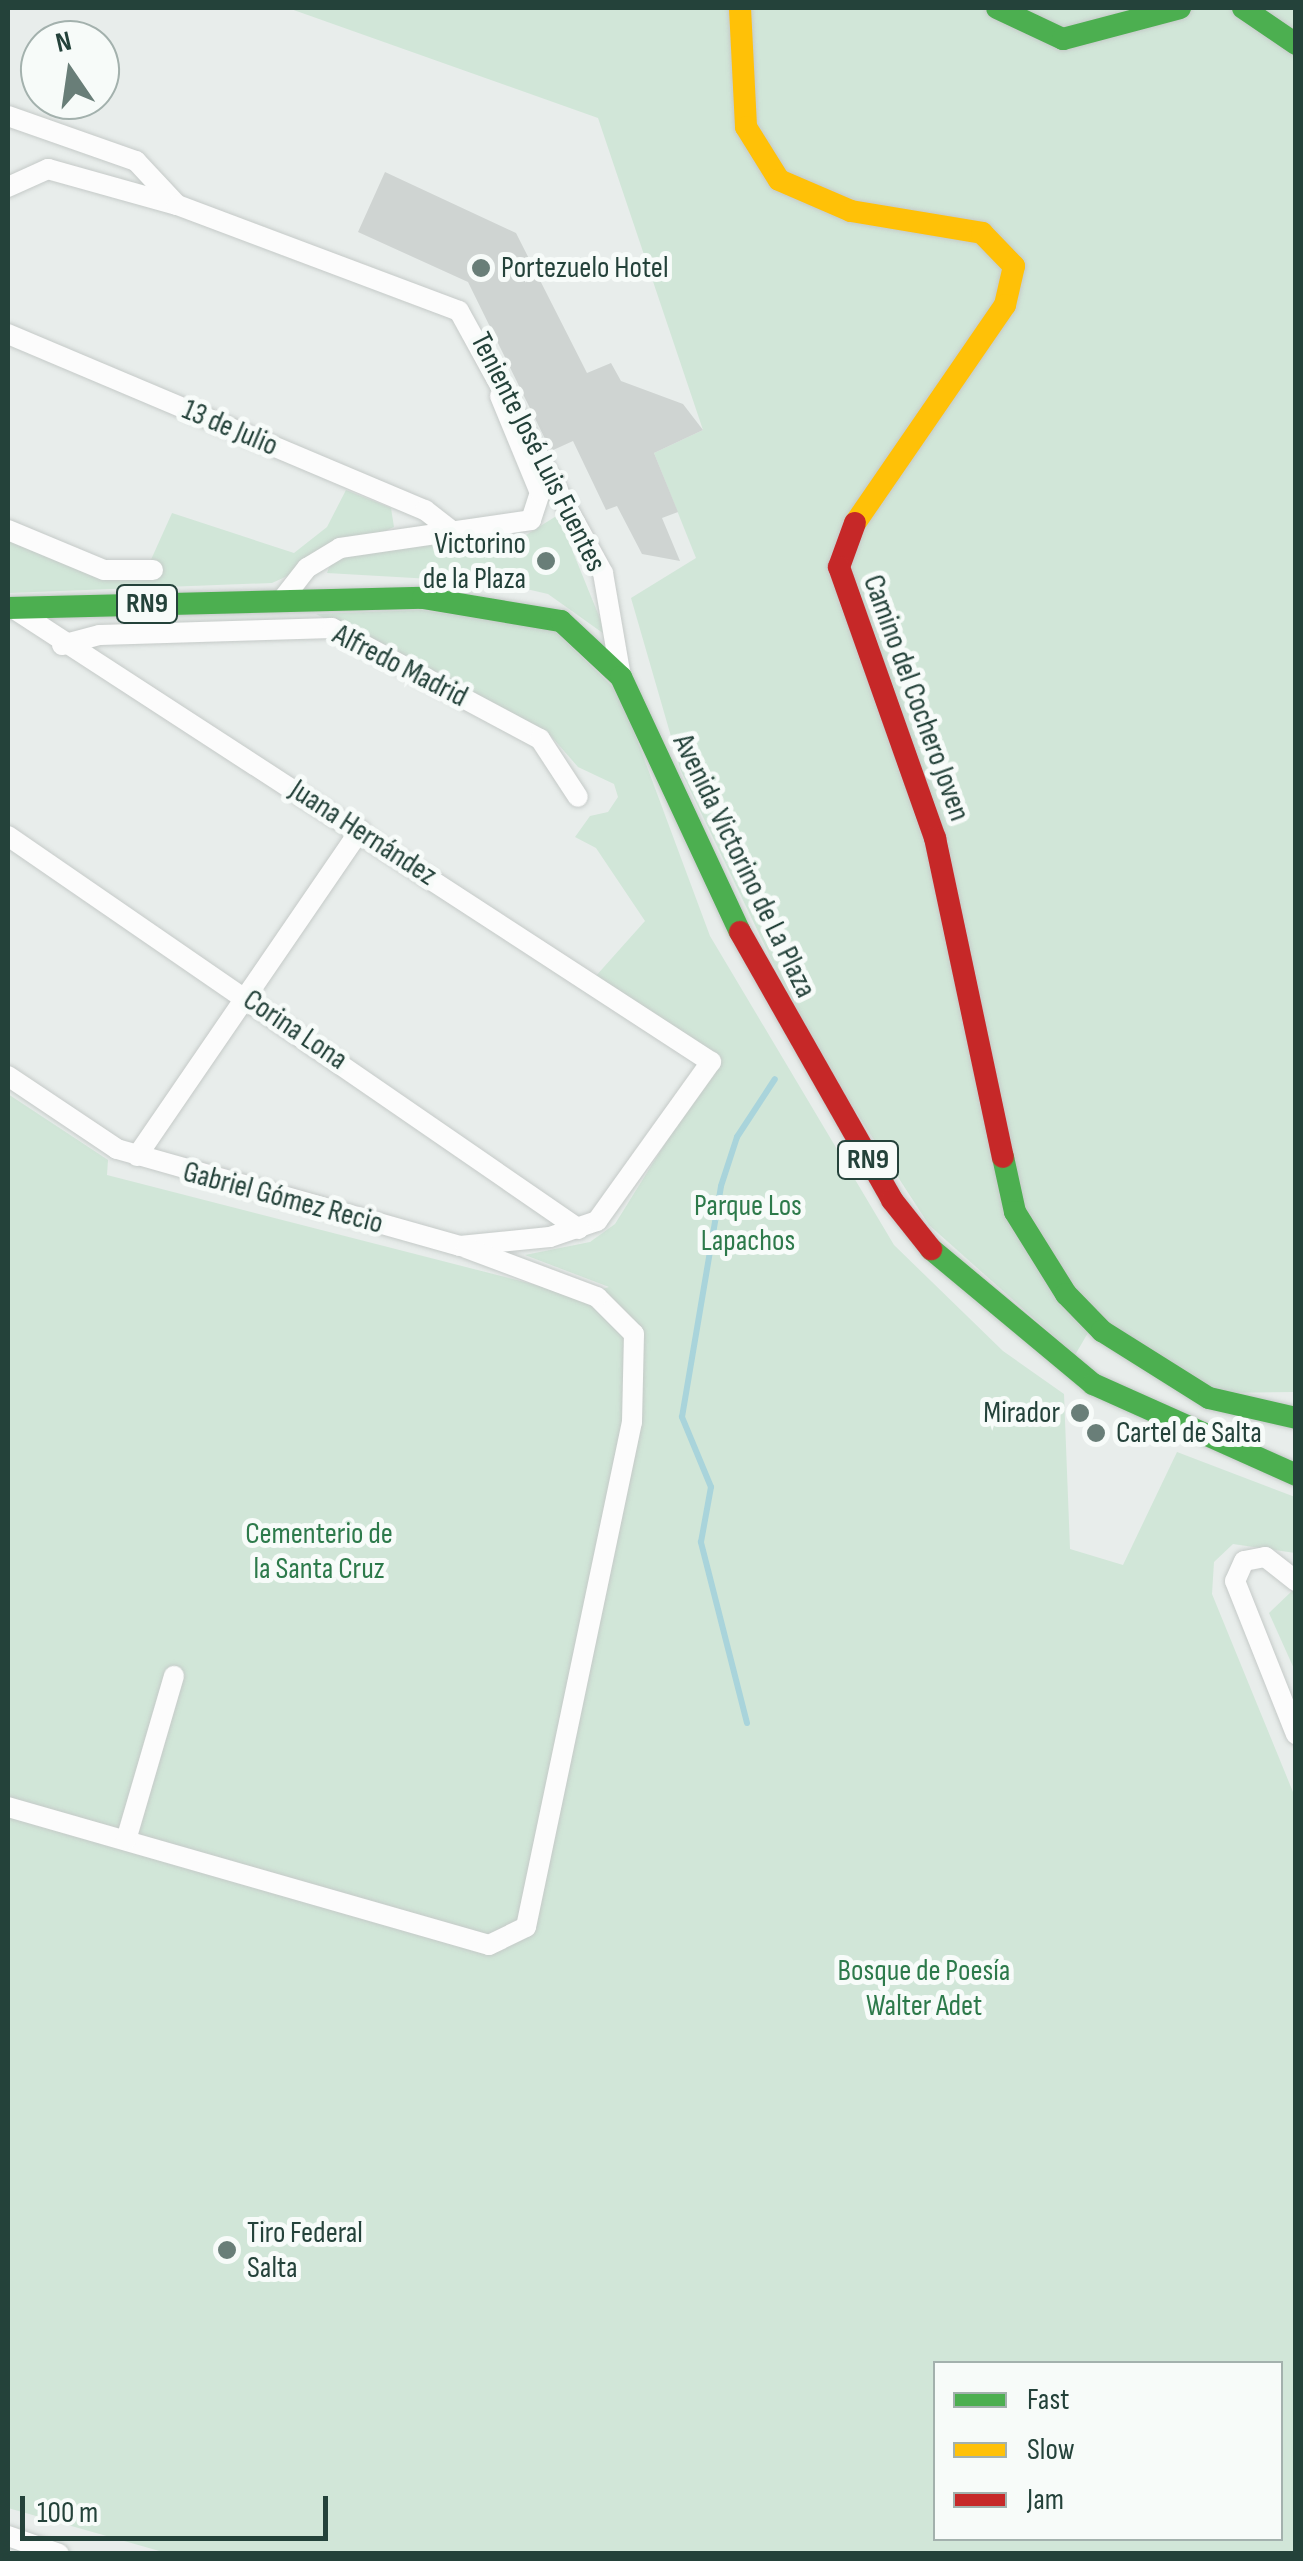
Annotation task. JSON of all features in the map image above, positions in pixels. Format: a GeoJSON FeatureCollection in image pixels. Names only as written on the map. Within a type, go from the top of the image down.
{"type":"FeatureCollection","features":[{"type":"Feature","properties":{"kind":"main road","name":"Camino del Cochero Joven"},"geometry":{"type":"LineString","coordinates":[[740,8],[746,127],[780,180],[851,211],[982,233],[1014,266],[1006,305],[853,526],[839,567],[935,838],[1016,1212],[1066,1294],[1116,1341],[1209,1398],[1296,1418]]}},
{"type":"Feature","properties":{"kind":"main road"},"geometry":{"type":"LineString","coordinates":[[998,8],[1063,39],[1180,8]]}},
{"type":"Feature","properties":{"kind":"main road"},"geometry":{"type":"LineString","coordinates":[[1242,8],[1296,44]]}},
{"type":"Feature","properties":{"kind":"main road","name":"Avenida Victorino de La Plaza"},"geometry":{"type":"LineString","coordinates":[[10,608],[282,600],[506,605],[561,621],[620,677],[768,991],[892,1200],[944,1266],[1001,1318],[1108,1392],[1296,1475]]}},
{"type":"Feature","properties":{"kind":"street","name":"Teniente José Luis Fuentes"},"geometry":{"type":"LineString","coordinates":[[8,116],[136,161],[177,205],[443,300],[472,324],[603,573],[620,677]]}},
{"type":"Feature","properties":{"kind":"street"},"geometry":{"type":"LineString","coordinates":[[8,186],[48,170],[177,205]]}},
{"type":"Feature","properties":{"kind":"street","name":"13 de Julio"},"geometry":{"type":"LineString","coordinates":[[8,334],[426,510],[449,529]]}},
{"type":"Feature","properties":{"kind":"street"},"geometry":{"type":"LineString","coordinates":[[282,600],[307,568],[340,548],[449,529],[518,526],[540,510],[488,356]]}},
{"type":"Feature","properties":{"kind":"street"},"geometry":{"type":"LineString","coordinates":[[8,530],[104,570],[153,570]]}},
{"type":"Feature","properties":{"kind":"street","name":"Juana Hernández"},"geometry":{"type":"LineString","coordinates":[[10,608],[360,830],[711,1062],[607,1212],[579,1229]]}},
{"type":"Feature","properties":{"kind":"street","name":"Alfredo Madrid"},"geometry":{"type":"LineString","coordinates":[[62,644],[332,628],[540,740],[578,798]]}},
{"type":"Feature","properties":{"kind":"street"},"geometry":{"type":"LineString","coordinates":[[137,1156],[250,999],[360,830]]}},
{"type":"Feature","properties":{"kind":"street","name":"Corina Lona"},"geometry":{"type":"LineString","coordinates":[[8,836],[579,1229]]}},
{"type":"Feature","properties":{"kind":"street","name":"Gabriel Gómez Recio"},"geometry":{"type":"LineString","coordinates":[[8,1076],[137,1156],[460,1246],[579,1229]]}},
{"type":"Feature","properties":{"kind":"street"},"geometry":{"type":"LineString","coordinates":[[8,1807],[489,1945],[526,1927],[632,1422],[634,1334],[597,1298],[460,1246]]}},
{"type":"Feature","properties":{"kind":"street"},"geometry":{"type":"LineString","coordinates":[[1296,1581],[1265,1556],[1244,1562],[1235,1581],[1296,1734]]}},
{"type":"Feature","properties":{"kind":"street"},"geometry":{"type":"LineString","coordinates":[[126,1840],[174,1676]]}},
{"type":"Feature","properties":{"kind":"street"},"geometry":{"type":"LineString","coordinates":[[8,2536],[60,2554]]}},
{"type":"Feature","properties":{"kind":"green space"},"geometry":{"type":"Polygon","coordinates":[[[288,8],[1295,8],[1295,1392],[1218,1393],[1092,1326],[1075,1355],[929,1225],[812,1044],[681,771],[631,598],[696,558],[654,453],[703,430],[598,118],[288,8]]]}},
{"type":"Feature","properties":{"kind":"green space"},"geometry":{"type":"Polygon","coordinates":[[[346,490],[391,508],[394,527],[272,583],[8,593],[8,537],[145,573],[172,513],[294,553],[327,527],[346,490]]]}},
{"type":"Feature","properties":{"kind":"green space"},"geometry":{"type":"Polygon","coordinates":[[[558,515],[607,636],[548,594],[501,583],[327,573],[331,562],[369,550],[526,535],[558,515]]]}},
{"type":"Feature","properties":{"kind":"green space"},"geometry":{"type":"Polygon","coordinates":[[[421,610],[553,629],[620,694],[710,936],[894,1245],[1003,1351],[1064,1394],[1070,1549],[1123,1565],[1177,1452],[1295,1497],[1295,1553],[1233,1544],[1214,1562],[1212,1594],[1295,1797],[1295,2553],[170,2554],[8,2508],[8,1094],[108,1160],[107,1175],[579,1296],[609,1287],[525,1255],[590,1242],[615,1224],[717,1060],[595,977],[645,921],[596,848],[575,837],[590,816],[608,812],[618,797],[614,784],[578,767],[551,736],[316,614],[421,610]]]}},
{"type":"Feature","properties":{"kind":"green space"},"geometry":{"type":"Polygon","coordinates":[[[1293,1590],[1296,1593],[1295,1671],[1269,1613],[1293,1590]]]}},
{"type":"Feature","properties":{"kind":"building"},"geometry":{"type":"Polygon","coordinates":[[[385,172],[516,233],[587,373],[611,363],[621,381],[683,404],[703,430],[654,453],[678,512],[662,518],[680,561],[642,554],[617,506],[606,510],[573,441],[551,451],[468,282],[358,232],[385,172]]]}},
{"type":"Feature","properties":{"kind":"waterway"},"geometry":{"type":"LineString","coordinates":[[747,1723],[701,1542],[711,1487],[682,1417],[721,1186],[737,1137],[775,1079]]}},
{"type":"Feature","properties":{"kind":"traffic: fast"},"geometry":{"type":"LineString","coordinates":[[997,8],[1063,39],[1180,8]]}},
{"type":"Feature","properties":{"kind":"traffic: fast"},"geometry":{"type":"LineString","coordinates":[[1243,8],[1296,44]]}},
{"type":"Feature","properties":{"kind":"traffic: fast"},"geometry":{"type":"LineString","coordinates":[[8,608],[423,598],[561,621],[621,677],[740,932]]}},
{"type":"Feature","properties":{"kind":"traffic: fast"},"geometry":{"type":"LineString","coordinates":[[1003,1157],[1015,1212],[1066,1294],[1102,1331],[1209,1398],[1296,1418]]}},
{"type":"Feature","properties":{"kind":"traffic: fast"},"geometry":{"type":"LineString","coordinates":[[931,1249],[1093,1384],[1296,1475]]}},
{"type":"Feature","properties":{"kind":"traffic: slow"},"geometry":{"type":"LineString","coordinates":[[740,8],[746,127],[779,180],[851,211],[982,233],[1014,266],[1005,305],[855,523]]}},
{"type":"Feature","properties":{"kind":"traffic: jam"},"geometry":{"type":"LineString","coordinates":[[855,523],[839,567],[935,838],[1003,1157]]}},
{"type":"Feature","properties":{"kind":"traffic: jam"},"geometry":{"type":"LineString","coordinates":[[740,932],[892,1200],[931,1249]]}},
{"type":"Feature","properties":{"kind":"place","name":"Portezuelo Hotel"},"geometry":{"type":"Point","coordinates":[481,268]}},
{"type":"Feature","properties":{"kind":"place","name":"Victorino de la Plaza"},"geometry":{"type":"Point","coordinates":[546,561]}},
{"type":"Feature","properties":{"kind":"place","name":"Mirador"},"geometry":{"type":"Point","coordinates":[1080,1413]}},
{"type":"Feature","properties":{"kind":"place","name":"Cartel de Salta"},"geometry":{"type":"Point","coordinates":[1096,1433]}},
{"type":"Feature","properties":{"kind":"place","name":"Tiro Federal Salta"},"geometry":{"type":"Point","coordinates":[227,2250]}},
{"type":"Feature","properties":{"kind":"park label","name":"Parque Los Lapachos"},"geometry":{"type":"Point","coordinates":[748,1223]}},
{"type":"Feature","properties":{"kind":"park label","name":"Cementerio de la Santa Cruz"},"geometry":{"type":"Point","coordinates":[319,1551]}},
{"type":"Feature","properties":{"kind":"park label","name":"Bosque de Poesía Walter Adet"},"geometry":{"type":"Point","coordinates":[924,1988]}}]}
